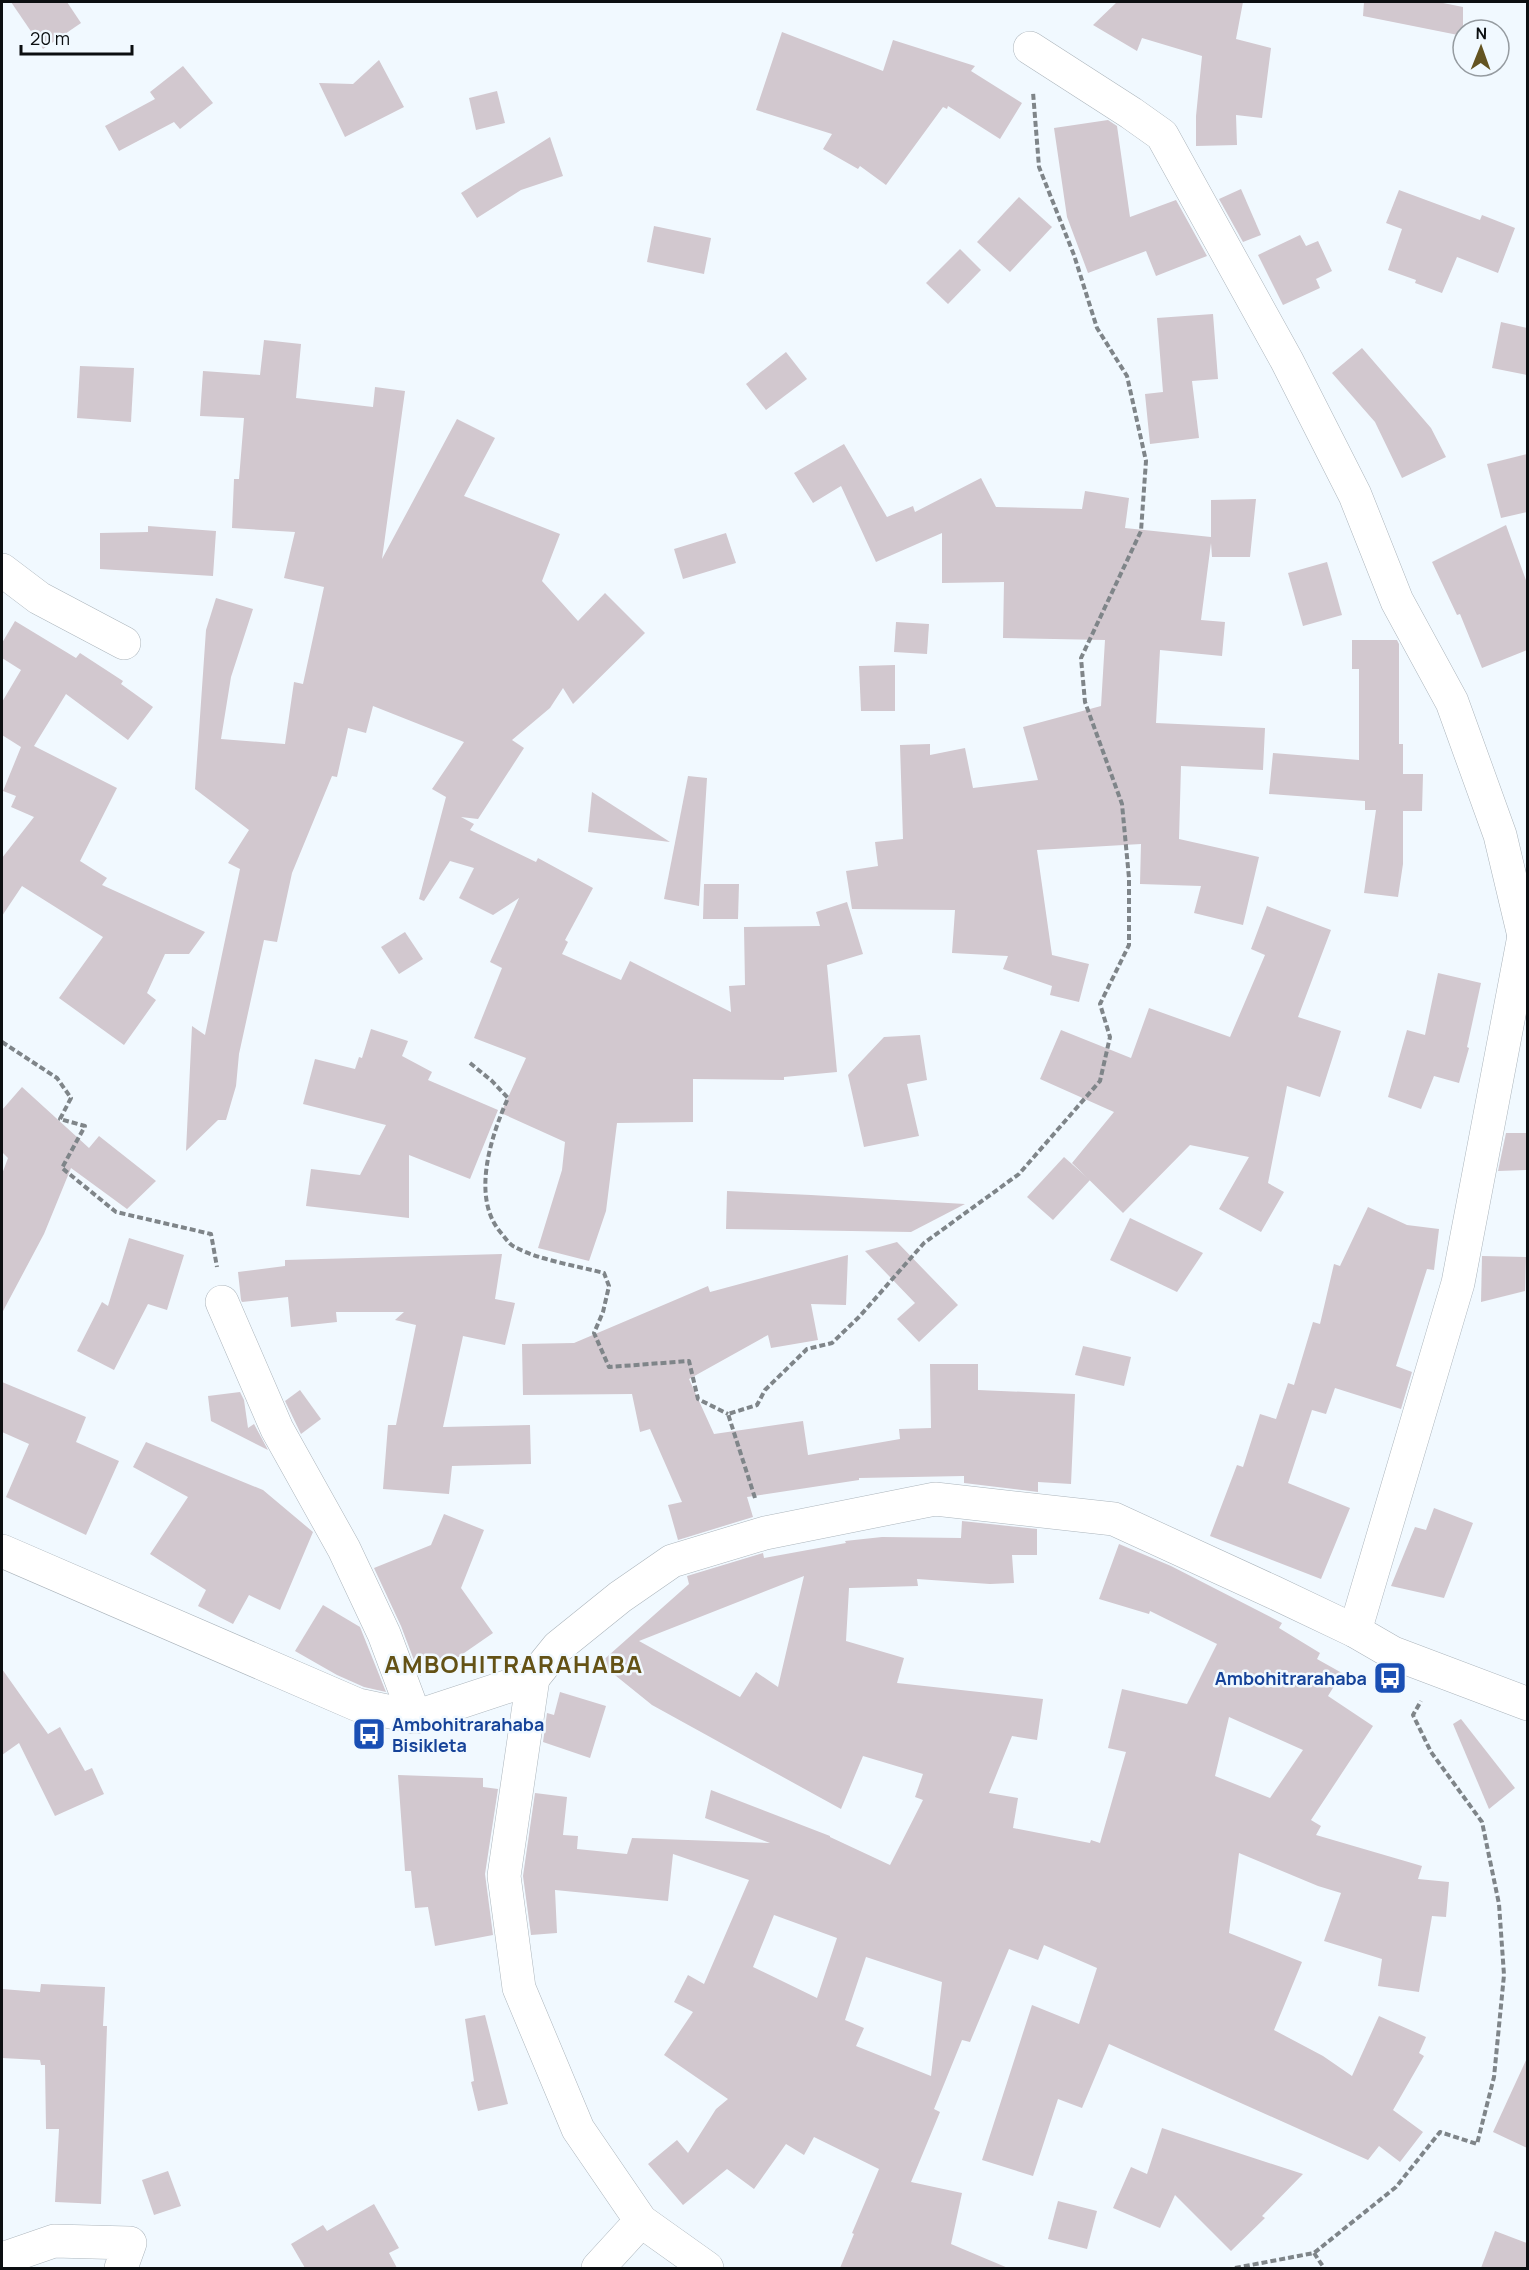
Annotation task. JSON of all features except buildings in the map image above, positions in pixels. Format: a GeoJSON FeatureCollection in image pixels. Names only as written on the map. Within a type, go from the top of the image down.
{"type":"FeatureCollection","features":[{"type":"Feature","properties":{"kind":"street"},"geometry":{"type":"LineString","coordinates":[[1030,48],[1162,135],[1287,361],[1355,495],[1396,601],[1452,702],[1500,835],[1526,931],[1458,1283],[1355,1631]]}},
{"type":"Feature","properties":{"kind":"street"},"geometry":{"type":"LineString","coordinates":[[2,570],[39,598],[124,643]]}},
{"type":"Feature","properties":{"kind":"street"},"geometry":{"type":"LineString","coordinates":[[222,1302],[277,1429],[344,1550],[384,1634],[415,1717]]}},
{"type":"Feature","properties":{"kind":"street"},"geometry":{"type":"LineString","coordinates":[[707,2268],[641,2221],[578,2129],[519,1988],[504,1876],[519,1760],[533,1678],[558,1647],[620,1597],[672,1561],[765,1533],[935,1498],[1114,1519],[1355,1631],[1394,1653],[1438,1672],[1527,1704]]}},
{"type":"Feature","properties":{"kind":"street"},"geometry":{"type":"LineString","coordinates":[[2,1551],[358,1705],[415,1717],[533,1678]]}},
{"type":"Feature","properties":{"kind":"street"},"geometry":{"type":"LineString","coordinates":[[598,2268],[641,2221]]}},
{"type":"Feature","properties":{"kind":"street"},"geometry":{"type":"LineString","coordinates":[[2,2259],[54,2241],[130,2243],[122,2268]]}},
{"type":"Feature","properties":{"kind":"path"},"geometry":{"type":"LineString","coordinates":[[470,1063],[508,1098],[501,1113],[489,1156],[486,1189],[494,1226],[513,1247],[604,1273],[609,1286],[603,1312],[594,1333],[609,1367],[689,1361],[698,1399],[728,1414],[757,1405],[765,1390],[807,1349],[832,1343],[859,1317],[924,1243],[1019,1173],[1100,1081],[1110,1037],[1100,1004],[1129,945],[1129,878],[1122,804],[1085,702],[1081,658],[1140,531],[1146,461],[1127,376],[1097,328],[1074,255],[1039,166],[1030,48]]}},
{"type":"Feature","properties":{"kind":"path"},"geometry":{"type":"LineString","coordinates":[[2,1042],[57,1078],[71,1098],[60,1119],[85,1126],[62,1168],[116,1212],[211,1234],[222,1302]]}},
{"type":"Feature","properties":{"kind":"path"},"geometry":{"type":"LineString","coordinates":[[728,1414],[765,1533]]}},
{"type":"Feature","properties":{"kind":"path"},"geometry":{"type":"LineString","coordinates":[[1235,2268],[1314,2253],[1396,2187],[1440,2132],[1477,2144],[1494,2077],[1504,1975],[1499,1904],[1482,1822],[1431,1752],[1413,1715],[1438,1672]]}},
{"type":"Feature","properties":{"kind":"path"},"geometry":{"type":"LineString","coordinates":[[1314,2253],[1324,2268]]}},
{"type":"Feature","properties":{"kind":"place","name":"Ambohitrarahaba"},"geometry":{"type":"Point","coordinates":[1390,1678]}},
{"type":"Feature","properties":{"kind":"place","name":"Ambohitrarahaba Bisikleta"},"geometry":{"type":"Point","coordinates":[369,1734]}},
{"type":"Feature","properties":{"kind":"district","name":"AMBOHITRARAHABA"},"geometry":{"type":"Point","coordinates":[514,1663]}}]}
